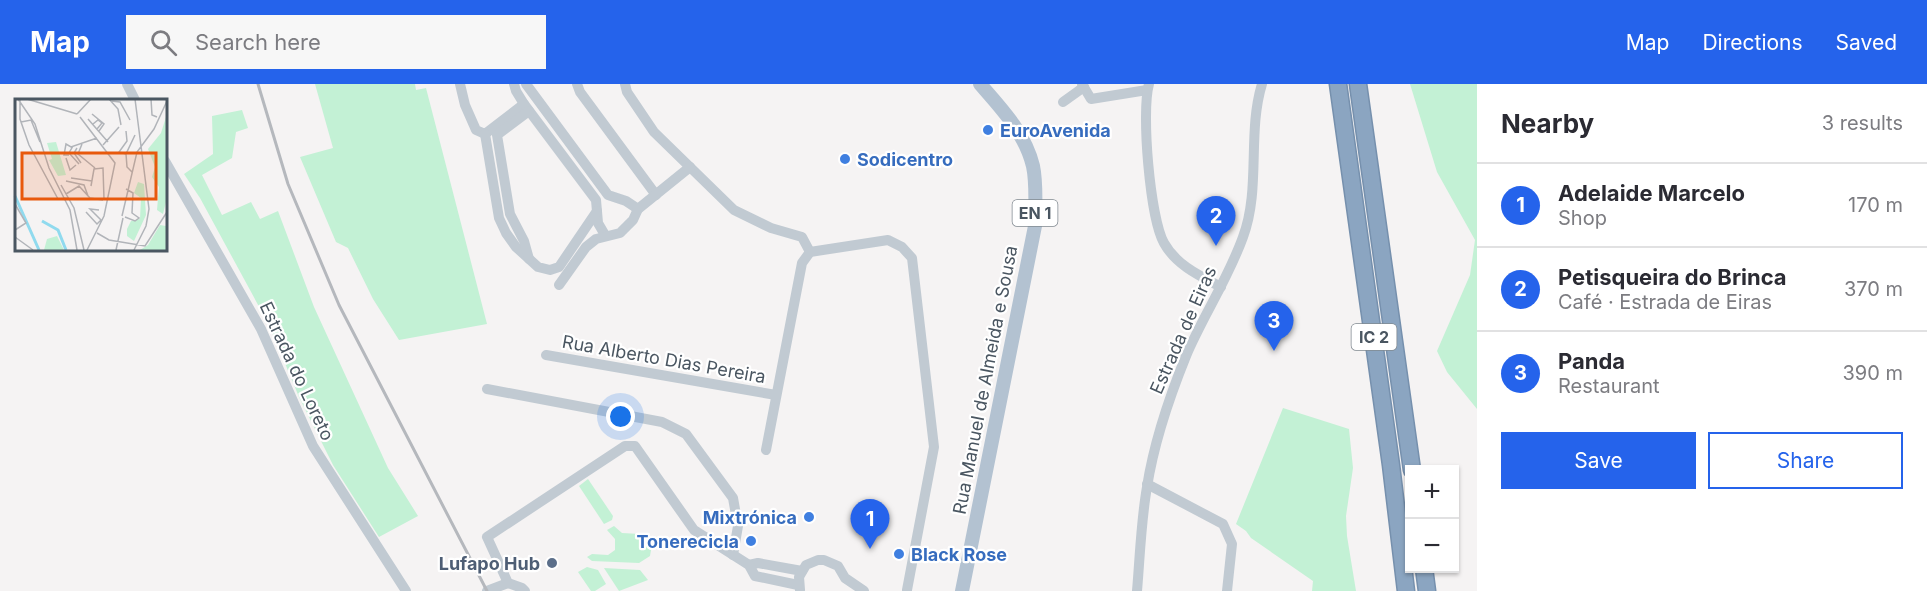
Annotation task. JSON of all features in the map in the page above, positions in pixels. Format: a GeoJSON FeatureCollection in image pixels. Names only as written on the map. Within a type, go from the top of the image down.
{"type":"FeatureCollection","features":[{"type":"Feature","properties":{"kind":"highway","name":"IC 2"},"geometry":{"type":"LineString","coordinates":[[1338,84],[1391,465],[1406,591]]}},
{"type":"Feature","properties":{"kind":"highway","name":"IC 2"},"geometry":{"type":"LineString","coordinates":[[1359,84],[1411,465]]}},
{"type":"Feature","properties":{"kind":"highway"},"geometry":{"type":"LineString","coordinates":[[1425,573],[1427,591]]}},
{"type":"Feature","properties":{"kind":"main road","name":"Rua Manuel de Almeida e Sousa"},"geometry":{"type":"LineString","coordinates":[[962,591],[1035,226],[1036,195],[1033,166],[1027,147],[1004,111],[980,84]]}},
{"type":"Feature","properties":{"kind":"street"},"geometry":{"type":"LineString","coordinates":[[127,84],[134,99]]}},
{"type":"Feature","properties":{"kind":"street"},"geometry":{"type":"LineString","coordinates":[[460,84],[465,105],[476,130],[485,134]]}},
{"type":"Feature","properties":{"kind":"street"},"geometry":{"type":"LineString","coordinates":[[514,84],[527,107],[596,200],[598,223],[605,235]]}},
{"type":"Feature","properties":{"kind":"street"},"geometry":{"type":"LineString","coordinates":[[526,84],[608,195],[626,201],[638,209]]}},
{"type":"Feature","properties":{"kind":"street"},"geometry":{"type":"LineString","coordinates":[[577,84],[580,92],[656,195]]}},
{"type":"Feature","properties":{"kind":"street"},"geometry":{"type":"LineString","coordinates":[[625,84],[627,92],[654,132],[734,210],[771,228],[802,237],[810,252],[888,240],[902,247],[912,258],[934,447],[906,591]]}},
{"type":"Feature","properties":{"kind":"street","name":"Estrada de Eiras"},"geometry":{"type":"LineString","coordinates":[[1137,591],[1147,484],[1163,417],[1186,356],[1244,236],[1251,195],[1257,108],[1262,84]]}},
{"type":"Feature","properties":{"kind":"street"},"geometry":{"type":"LineString","coordinates":[[1063,102],[1083,86],[1091,99],[1148,87],[1146,148],[1159,228],[1164,243],[1186,268],[1221,287]]}},
{"type":"Feature","properties":{"kind":"street"},"geometry":{"type":"LineString","coordinates":[[485,134],[527,107]]}},
{"type":"Feature","properties":{"kind":"street"},"geometry":{"type":"LineString","coordinates":[[527,107],[497,135],[510,214],[524,241],[529,259]]}},
{"type":"Feature","properties":{"kind":"street"},"geometry":{"type":"LineString","coordinates":[[485,134],[499,218],[516,248],[538,267],[550,270],[559,267],[597,211]]}},
{"type":"Feature","properties":{"kind":"street","name":"Estrada do Loreto"},"geometry":{"type":"LineString","coordinates":[[166,163],[261,329],[313,446],[406,591]]}},
{"type":"Feature","properties":{"kind":"street"},"geometry":{"type":"LineString","coordinates":[[559,285],[586,247],[596,238],[620,233],[633,220],[638,209],[690,167]]}},
{"type":"Feature","properties":{"kind":"street","name":"Rua Alberto Dias Pereira"},"geometry":{"type":"LineString","coordinates":[[766,450],[802,263],[810,252]]}},
{"type":"Feature","properties":{"kind":"street","name":"Rua Alberto Dias Pereira"},"geometry":{"type":"LineString","coordinates":[[546,355],[776,395]]}},
{"type":"Feature","properties":{"kind":"street"},"geometry":{"type":"LineString","coordinates":[[487,389],[662,422],[686,434],[733,498],[738,526],[733,555]]}},
{"type":"Feature","properties":{"kind":"street"},"geometry":{"type":"LineString","coordinates":[[508,583],[488,537],[625,446],[635,446],[694,530],[749,565],[755,576],[799,588],[802,571],[812,562],[824,560],[838,566],[845,578],[864,591]]}},
{"type":"Feature","properties":{"kind":"street"},"geometry":{"type":"LineString","coordinates":[[1147,484],[1223,524],[1232,544],[1227,591]]}},
{"type":"Feature","properties":{"kind":"street"},"geometry":{"type":"LineString","coordinates":[[749,565],[758,563],[802,571]]}},
{"type":"Feature","properties":{"kind":"street"},"geometry":{"type":"LineString","coordinates":[[487,591],[508,583],[525,591]]}},
{"type":"Feature","properties":{"kind":"green space"},"geometry":{"type":"Polygon","coordinates":[[[315,84],[415,84],[416,90],[426,88],[487,324],[399,340],[373,299],[348,248],[336,242],[300,157],[333,148],[315,84]]]}},
{"type":"Feature","properties":{"kind":"green space"},"geometry":{"type":"Polygon","coordinates":[[[1410,84],[1477,84],[1477,409],[1447,372],[1437,351],[1470,275],[1475,240],[1437,172],[1410,84]]]}},
{"type":"Feature","properties":{"kind":"green space"},"geometry":{"type":"Polygon","coordinates":[[[242,110],[248,128],[236,132],[232,158],[202,175],[222,215],[251,202],[260,219],[278,211],[314,307],[388,468],[418,516],[379,537],[333,465],[299,397],[269,325],[200,198],[184,174],[213,154],[212,116],[242,110]]]}},
{"type":"Feature","properties":{"kind":"green space"},"geometry":{"type":"Polygon","coordinates":[[[1283,408],[1349,429],[1353,468],[1346,516],[1356,591],[1312,591],[1313,581],[1251,538],[1236,524],[1283,408]]]}},
{"type":"Feature","properties":{"kind":"green space"},"geometry":{"type":"Polygon","coordinates":[[[588,479],[613,516],[612,520],[604,524],[579,486],[588,479]]]}},
{"type":"Feature","properties":{"kind":"green space"},"geometry":{"type":"Polygon","coordinates":[[[614,526],[622,533],[640,534],[651,550],[650,556],[639,563],[592,561],[587,557],[592,554],[608,555],[615,550],[615,539],[607,530],[614,526]]]}},
{"type":"Feature","properties":{"kind":"green space"},"geometry":{"type":"Polygon","coordinates":[[[587,567],[598,570],[606,584],[591,591],[578,572],[587,567]]]}},
{"type":"Feature","properties":{"kind":"green space"},"geometry":{"type":"Polygon","coordinates":[[[604,568],[640,570],[648,580],[619,591],[604,568]]]}},
{"type":"Feature","properties":{"kind":"railway"},"geometry":{"type":"LineString","coordinates":[[258,84],[288,184],[339,305],[487,591]]}},
{"type":"Feature","properties":{"kind":"place","name":"EuroAvenida"},"geometry":{"type":"Point","coordinates":[988,130]}},
{"type":"Feature","properties":{"kind":"place","name":"Sodicentro"},"geometry":{"type":"Point","coordinates":[845,159]}},
{"type":"Feature","properties":{"kind":"place","name":"Petisqueira do Brinca"},"geometry":{"type":"Point","coordinates":[1216,246]}},
{"type":"Feature","properties":{"kind":"place","name":"Panda"},"geometry":{"type":"Point","coordinates":[1274,351]}},
{"type":"Feature","properties":{"kind":"place","name":"Mixtrónica"},"geometry":{"type":"Point","coordinates":[809,517]}},
{"type":"Feature","properties":{"kind":"place","name":"Tonerecicla"},"geometry":{"type":"Point","coordinates":[751,541]}},
{"type":"Feature","properties":{"kind":"place","name":"Adelaide Marcelo"},"geometry":{"type":"Point","coordinates":[870,549]}},
{"type":"Feature","properties":{"kind":"place","name":"Black Rose"},"geometry":{"type":"Point","coordinates":[899,554]}},
{"type":"Feature","properties":{"kind":"place","name":"Lufapo Hub"},"geometry":{"type":"Point","coordinates":[552,563]}}]}
